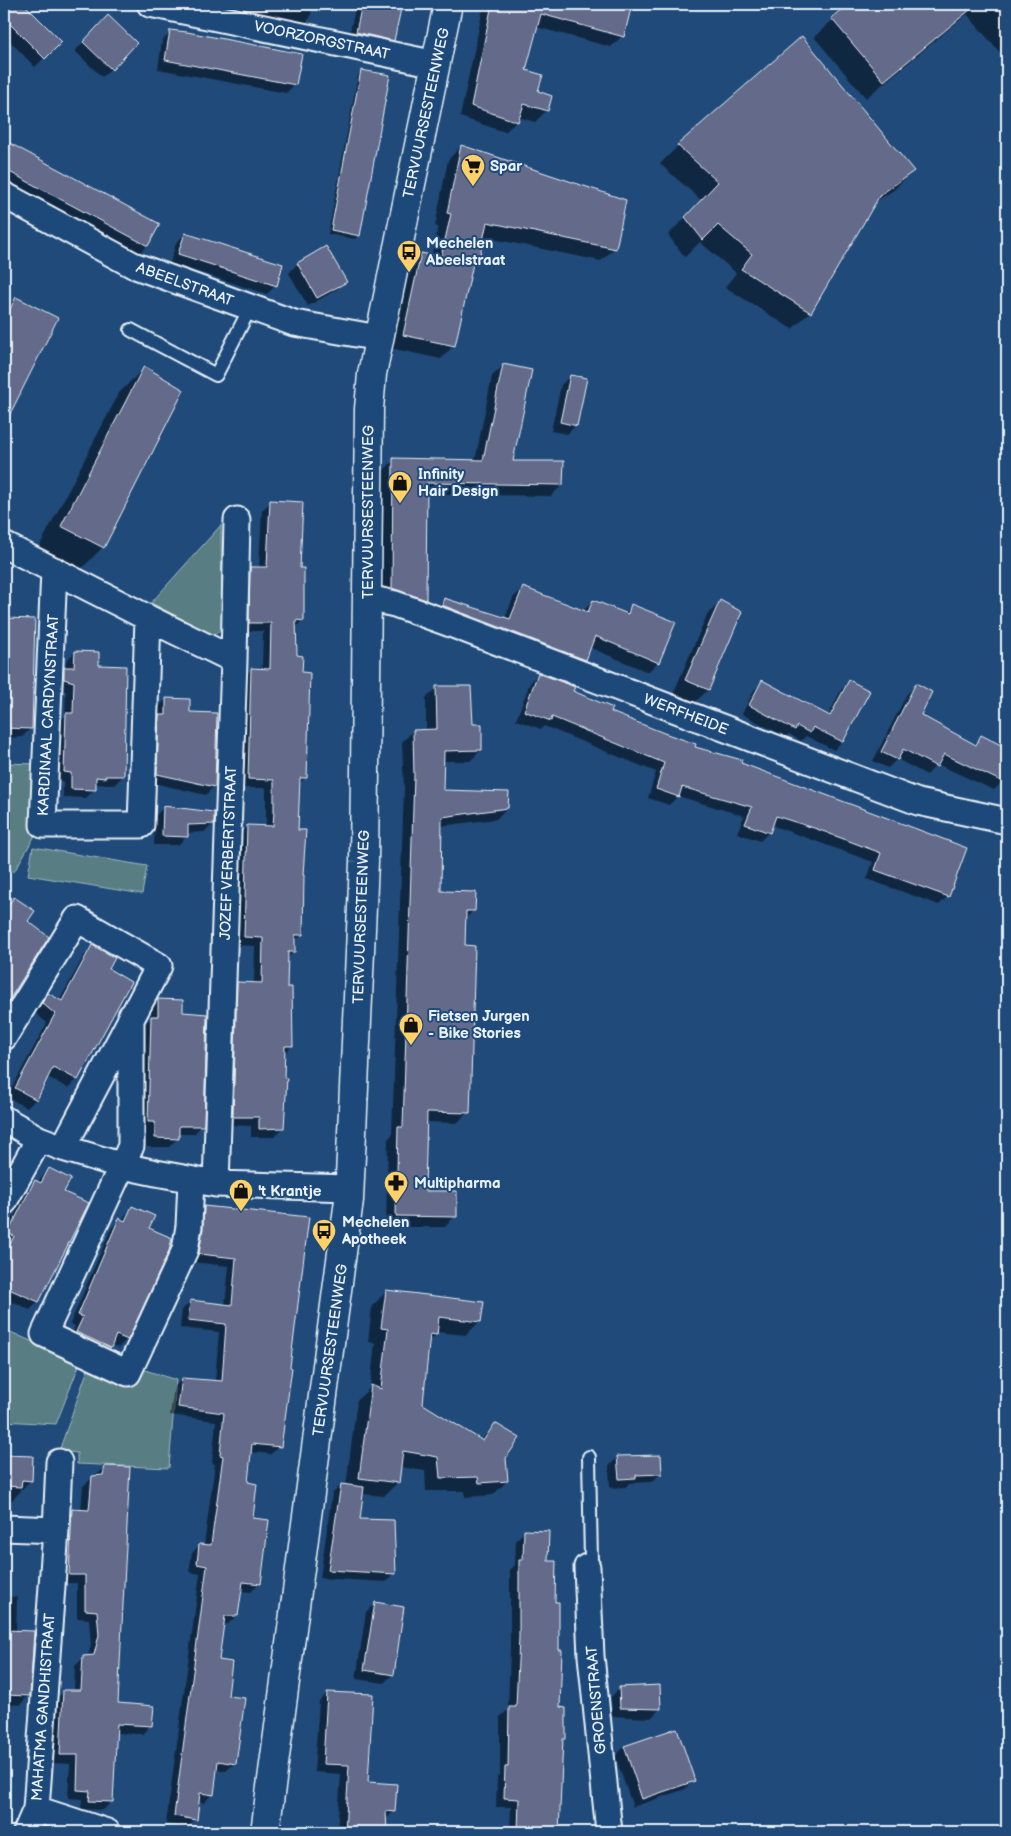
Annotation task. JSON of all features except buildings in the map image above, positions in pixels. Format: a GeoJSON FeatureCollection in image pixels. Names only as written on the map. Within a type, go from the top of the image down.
{"type":"FeatureCollection","features":[{"type":"Feature","properties":{"kind":"street","name":"VOORZORGSTRAAT"},"geometry":{"type":"LineString","coordinates":[[150,4],[436,64]]}},
{"type":"Feature","properties":{"kind":"street","name":"TERVUURSESTEENWEG"},"geometry":{"type":"LineString","coordinates":[[265,1832],[340,1279],[350,1188],[364,862],[369,409],[372,374],[448,4]]}},
{"type":"Feature","properties":{"kind":"street","name":"ABEELSTRAAT"},"geometry":{"type":"LineString","coordinates":[[4,195],[133,266],[294,324],[379,338]]}},
{"type":"Feature","properties":{"kind":"street","name":"JOZEF VERBERTSTRAAT"},"geometry":{"type":"LineString","coordinates":[[216,1184],[237,520]]}},
{"type":"Feature","properties":{"kind":"street"},"geometry":{"type":"LineString","coordinates":[[4,545],[234,660]]}},
{"type":"Feature","properties":{"kind":"street","name":"KARDINAAL CARDYNSTRAAT"},"geometry":{"type":"LineString","coordinates":[[54,570],[43,825],[141,825],[148,618]]}},
{"type":"Feature","properties":{"kind":"street","name":"WERFHEIDE"},"geometry":{"type":"LineString","coordinates":[[368,598],[395,604],[448,623],[918,802],[1007,821]]}},
{"type":"Feature","properties":{"kind":"street"},"geometry":{"type":"LineString","coordinates":[[4,1037],[77,919],[159,966],[62,1148]]}},
{"type":"Feature","properties":{"kind":"street"},"geometry":{"type":"LineString","coordinates":[[131,1016],[131,1146],[44,1334],[128,1373],[185,1250],[189,1226],[191,1180]]}},
{"type":"Feature","properties":{"kind":"street"},"geometry":{"type":"LineString","coordinates":[[4,1119],[39,1139],[62,1148],[123,1166],[191,1180],[216,1184],[350,1188]]}},
{"type":"Feature","properties":{"kind":"street"},"geometry":{"type":"LineString","coordinates":[[4,1202],[39,1139]]}},
{"type":"Feature","properties":{"kind":"street","name":"MAHATMA GANDHISTRAAT"},"geometry":{"type":"LineString","coordinates":[[59,1462],[56,1530],[36,1809],[107,1832]]}},
{"type":"Feature","properties":{"kind":"street"},"geometry":{"type":"LineString","coordinates":[[4,1528],[56,1530]]}},
{"type":"Feature","properties":{"kind":"street","name":"GROENSTRAAT"},"geometry":{"type":"LineString","coordinates":[[587,1567],[591,1656],[609,1832]]}},
{"type":"Feature","properties":{"kind":"street"},"geometry":{"type":"LineString","coordinates":[[26,1832],[36,1809]]}},
{"type":"Feature","properties":{"kind":"lane"},"geometry":{"type":"LineString","coordinates":[[131,330],[216,376],[250,308]]}},
{"type":"Feature","properties":{"kind":"lane"},"geometry":{"type":"LineString","coordinates":[[587,1567],[591,1561],[589,1457]]}},
{"type":"Feature","properties":{"kind":"green space"},"geometry":{"type":"Polygon","coordinates":[[[221,525],[222,629],[213,635],[151,603],[221,525]]]}},
{"type":"Feature","properties":{"kind":"green space"},"geometry":{"type":"Polygon","coordinates":[[[4,763],[38,764],[37,832],[14,872],[4,865],[4,763]]]}},
{"type":"Feature","properties":{"kind":"green space"},"geometry":{"type":"Polygon","coordinates":[[[33,847],[147,866],[142,894],[28,875],[33,847]]]}},
{"type":"Feature","properties":{"kind":"green space"},"geometry":{"type":"Polygon","coordinates":[[[4,1329],[80,1363],[56,1424],[4,1421],[4,1329]]]}},
{"type":"Feature","properties":{"kind":"green space"},"geometry":{"type":"Polygon","coordinates":[[[89,1366],[136,1384],[145,1370],[176,1380],[169,1468],[77,1464],[77,1453],[59,1451],[89,1366]]]}},
{"type":"Feature","properties":{"kind":"place","name":"Spar"},"geometry":{"type":"Point","coordinates":[473,187]}},
{"type":"Feature","properties":{"kind":"place","name":"Mechelen Abeelstraat"},"geometry":{"type":"Point","coordinates":[409,273]}},
{"type":"Feature","properties":{"kind":"place","name":"Infinity Hair Design"},"geometry":{"type":"Point","coordinates":[400,504]}},
{"type":"Feature","properties":{"kind":"place","name":"Fietsen Jurgen - Bike Stories"},"geometry":{"type":"Point","coordinates":[411,1046]}},
{"type":"Feature","properties":{"kind":"place","name":"Multipharma"},"geometry":{"type":"Point","coordinates":[396,1204]}},
{"type":"Feature","properties":{"kind":"place","name":"'t Krantje"},"geometry":{"type":"Point","coordinates":[241,1212]}},
{"type":"Feature","properties":{"kind":"place","name":"Mechelen Apotheek"},"geometry":{"type":"Point","coordinates":[324,1252]}}]}
